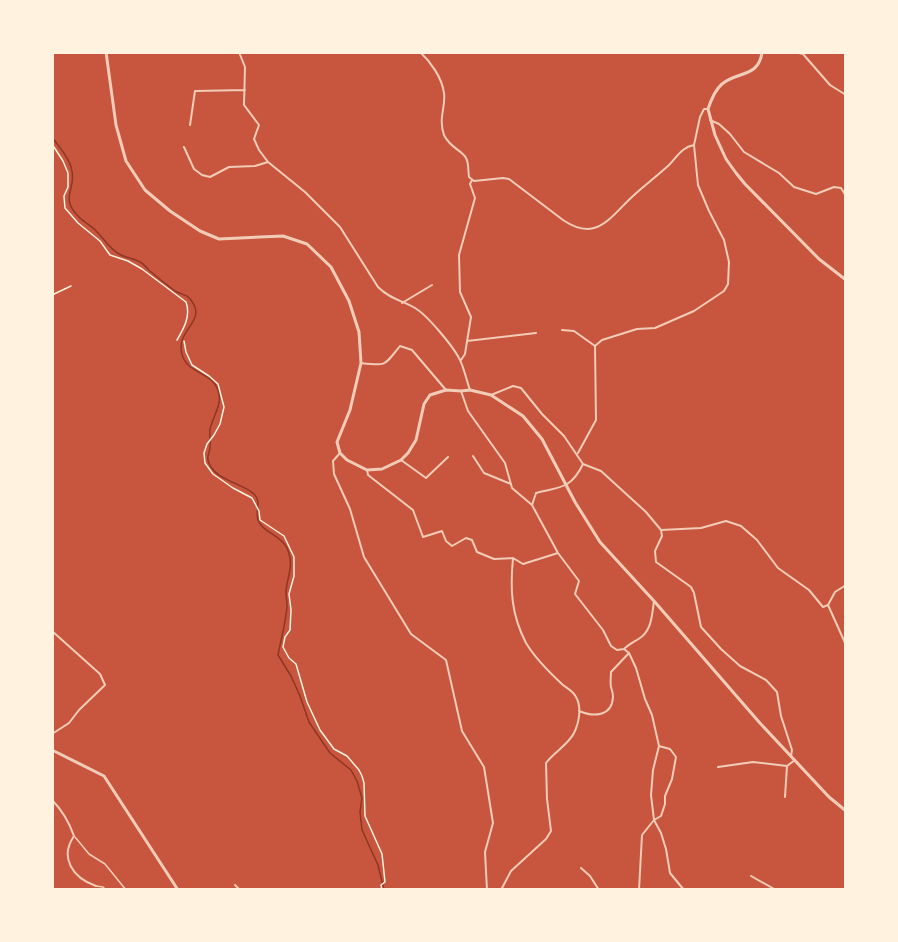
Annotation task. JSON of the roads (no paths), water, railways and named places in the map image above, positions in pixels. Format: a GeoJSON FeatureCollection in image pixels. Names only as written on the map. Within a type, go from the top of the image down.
{"type":"FeatureCollection","features":[{"type":"Feature","properties":{"kind":"street"},"geometry":{"type":"LineString","coordinates":[[106,52],[116,125],[126,161],[145,190],[170,211],[200,231],[219,239],[283,236],[307,244],[331,267],[349,301],[359,332],[361,363],[350,410],[337,442],[340,453],[347,460],[368,470],[382,469],[401,460],[416,440],[424,404],[430,395],[446,390],[470,390],[491,395],[504,402],[523,416],[542,439],[575,502],[600,542],[759,722],[829,797],[846,811]]}},
{"type":"Feature","properties":{"kind":"street"},"geometry":{"type":"LineString","coordinates":[[239,52],[245,67],[244,105],[259,125],[254,139],[258,150],[268,162],[305,192],[340,227],[378,286],[385,293],[416,309],[455,350],[461,360],[470,390]]}},
{"type":"Feature","properties":{"kind":"street"},"geometry":{"type":"LineString","coordinates":[[420,52],[438,75],[444,93],[441,117],[444,134],[450,146],[467,159],[468,173],[472,180],[470,184],[476,198],[459,255],[460,292],[471,317],[465,354],[461,360]]}},
{"type":"Feature","properties":{"kind":"street"},"geometry":{"type":"LineString","coordinates":[[762,52],[758,65],[753,71],[732,78],[723,83],[715,92],[708,109],[711,120],[726,159],[745,184],[819,259],[845,280]]}},
{"type":"Feature","properties":{"kind":"street"},"geometry":{"type":"LineString","coordinates":[[795,52],[803,53],[830,85],[846,95]]}},
{"type":"Feature","properties":{"kind":"street"},"geometry":{"type":"LineString","coordinates":[[190,124],[195,91],[244,90]]}},
{"type":"Feature","properties":{"kind":"street"},"geometry":{"type":"LineString","coordinates":[[577,453],[597,420],[596,346],[602,340],[637,329],[655,328],[694,311],[724,291],[728,284],[729,262],[724,240],[698,185],[694,145],[700,117],[704,109],[708,109]]}},
{"type":"Feature","properties":{"kind":"street"},"geometry":{"type":"LineString","coordinates":[[711,120],[730,134],[744,152],[779,173],[794,187],[816,194],[834,187],[841,188],[846,196]]}},
{"type":"Feature","properties":{"kind":"street"},"geometry":{"type":"LineString","coordinates":[[472,180],[509,179],[569,224],[580,228],[595,228],[613,217],[686,146],[694,145]]}},
{"type":"Feature","properties":{"kind":"street"},"geometry":{"type":"LineString","coordinates":[[184,147],[194,169],[210,177],[229,167],[255,166],[268,162]]}},
{"type":"Feature","properties":{"kind":"street"},"geometry":{"type":"LineString","coordinates":[[845,280],[846,271]]}},
{"type":"Feature","properties":{"kind":"street"},"geometry":{"type":"LineString","coordinates":[[402,303],[432,285]]}},
{"type":"Feature","properties":{"kind":"street"},"geometry":{"type":"LineString","coordinates":[[562,330],[574,332],[596,346]]}},
{"type":"Feature","properties":{"kind":"street"},"geometry":{"type":"LineString","coordinates":[[467,341],[536,333]]}},
{"type":"Feature","properties":{"kind":"street"},"geometry":{"type":"LineString","coordinates":[[361,363],[386,364],[400,346],[412,350],[446,390]]}},
{"type":"Feature","properties":{"kind":"street"},"geometry":{"type":"LineString","coordinates":[[491,395],[513,386],[520,388],[564,436],[584,464],[601,471],[646,512],[661,530],[662,536],[655,551],[656,562],[691,587],[701,627],[721,650],[740,666],[766,680],[777,692],[781,716],[792,750],[791,756]]}},
{"type":"Feature","properties":{"kind":"street"},"geometry":{"type":"LineString","coordinates":[[461,391],[468,411],[505,463],[512,488],[532,505],[558,553],[579,581],[575,594],[603,630],[611,646],[617,650],[624,649],[642,637],[649,628],[654,601]]}},
{"type":"Feature","properties":{"kind":"street"},"geometry":{"type":"LineString","coordinates":[[340,453],[333,461],[334,474],[350,509],[364,557],[411,634],[446,660],[462,731],[484,767],[493,823],[485,852],[487,890]]}},
{"type":"Feature","properties":{"kind":"street"},"geometry":{"type":"LineString","coordinates":[[473,456],[484,473],[511,484]]}},
{"type":"Feature","properties":{"kind":"street"},"geometry":{"type":"LineString","coordinates":[[401,460],[426,478],[448,457]]}},
{"type":"Feature","properties":{"kind":"street"},"geometry":{"type":"LineString","coordinates":[[532,505],[536,493],[566,486],[577,476],[584,464]]}},
{"type":"Feature","properties":{"kind":"street"},"geometry":{"type":"LineString","coordinates":[[368,470],[368,475],[413,510],[423,537],[442,531],[446,541],[452,546],[466,538],[472,540],[477,552],[494,559],[513,558],[523,564],[558,553]]}},
{"type":"Feature","properties":{"kind":"street"},"geometry":{"type":"LineString","coordinates":[[661,530],[701,528],[726,521],[741,526],[757,540],[778,568],[809,590],[823,607],[828,605],[835,592],[846,585]]}},
{"type":"Feature","properties":{"kind":"street"},"geometry":{"type":"LineString","coordinates":[[501,890],[511,871],[546,839],[551,831],[546,763],[565,745],[574,732],[580,705],[576,695],[541,663],[519,629],[511,594],[513,558]]}},
{"type":"Feature","properties":{"kind":"street"},"geometry":{"type":"LineString","coordinates":[[828,605],[846,645]]}},
{"type":"Feature","properties":{"kind":"street"},"geometry":{"type":"LineString","coordinates":[[52,630],[100,674],[105,686],[79,710],[69,723],[52,734]]}},
{"type":"Feature","properties":{"kind":"street"},"geometry":{"type":"LineString","coordinates":[[624,649],[636,668],[652,715],[659,746],[652,770],[651,795],[654,820],[666,849],[670,873],[684,890]]}},
{"type":"Feature","properties":{"kind":"street"},"geometry":{"type":"LineString","coordinates":[[579,711],[597,716],[606,712],[611,705],[613,695],[611,672],[628,653]]}},
{"type":"Feature","properties":{"kind":"street"},"geometry":{"type":"LineString","coordinates":[[639,890],[642,835],[654,820],[661,816],[676,757],[670,749],[659,746]]}},
{"type":"Feature","properties":{"kind":"street"},"geometry":{"type":"LineString","coordinates":[[52,750],[104,776],[178,890]]}},
{"type":"Feature","properties":{"kind":"street"},"geometry":{"type":"LineString","coordinates":[[718,767],[753,762],[787,766],[795,760]]}},
{"type":"Feature","properties":{"kind":"street"},"geometry":{"type":"LineString","coordinates":[[785,797],[787,766]]}},
{"type":"Feature","properties":{"kind":"street"},"geometry":{"type":"LineString","coordinates":[[52,800],[68,819],[74,836],[89,854],[105,864],[126,890]]}},
{"type":"Feature","properties":{"kind":"street"},"geometry":{"type":"LineString","coordinates":[[74,836],[67,851],[69,863],[77,876],[106,890]]}},
{"type":"Feature","properties":{"kind":"street"},"geometry":{"type":"LineString","coordinates":[[581,868],[590,876],[599,890]]}},
{"type":"Feature","properties":{"kind":"street"},"geometry":{"type":"LineString","coordinates":[[751,876],[776,890]]}},
{"type":"Feature","properties":{"kind":"street"},"geometry":{"type":"LineString","coordinates":[[235,885],[240,890]]}},
{"type":"Feature","properties":{"kind":"waterway"},"geometry":{"type":"LineString","coordinates":[[52,137],[70,163],[72,182],[69,198],[73,210],[116,252],[141,263],[175,291],[187,296],[196,309],[196,315],[184,336],[181,348],[186,363],[209,379],[218,390],[218,405],[210,429],[208,460],[211,467],[221,477],[254,494],[258,500],[257,517],[260,524],[281,540],[287,548],[290,560],[286,592],[287,606],[278,655],[291,676],[309,722],[330,753],[351,770],[357,781],[362,798],[360,812],[362,830],[378,865],[384,890]]}}]}
